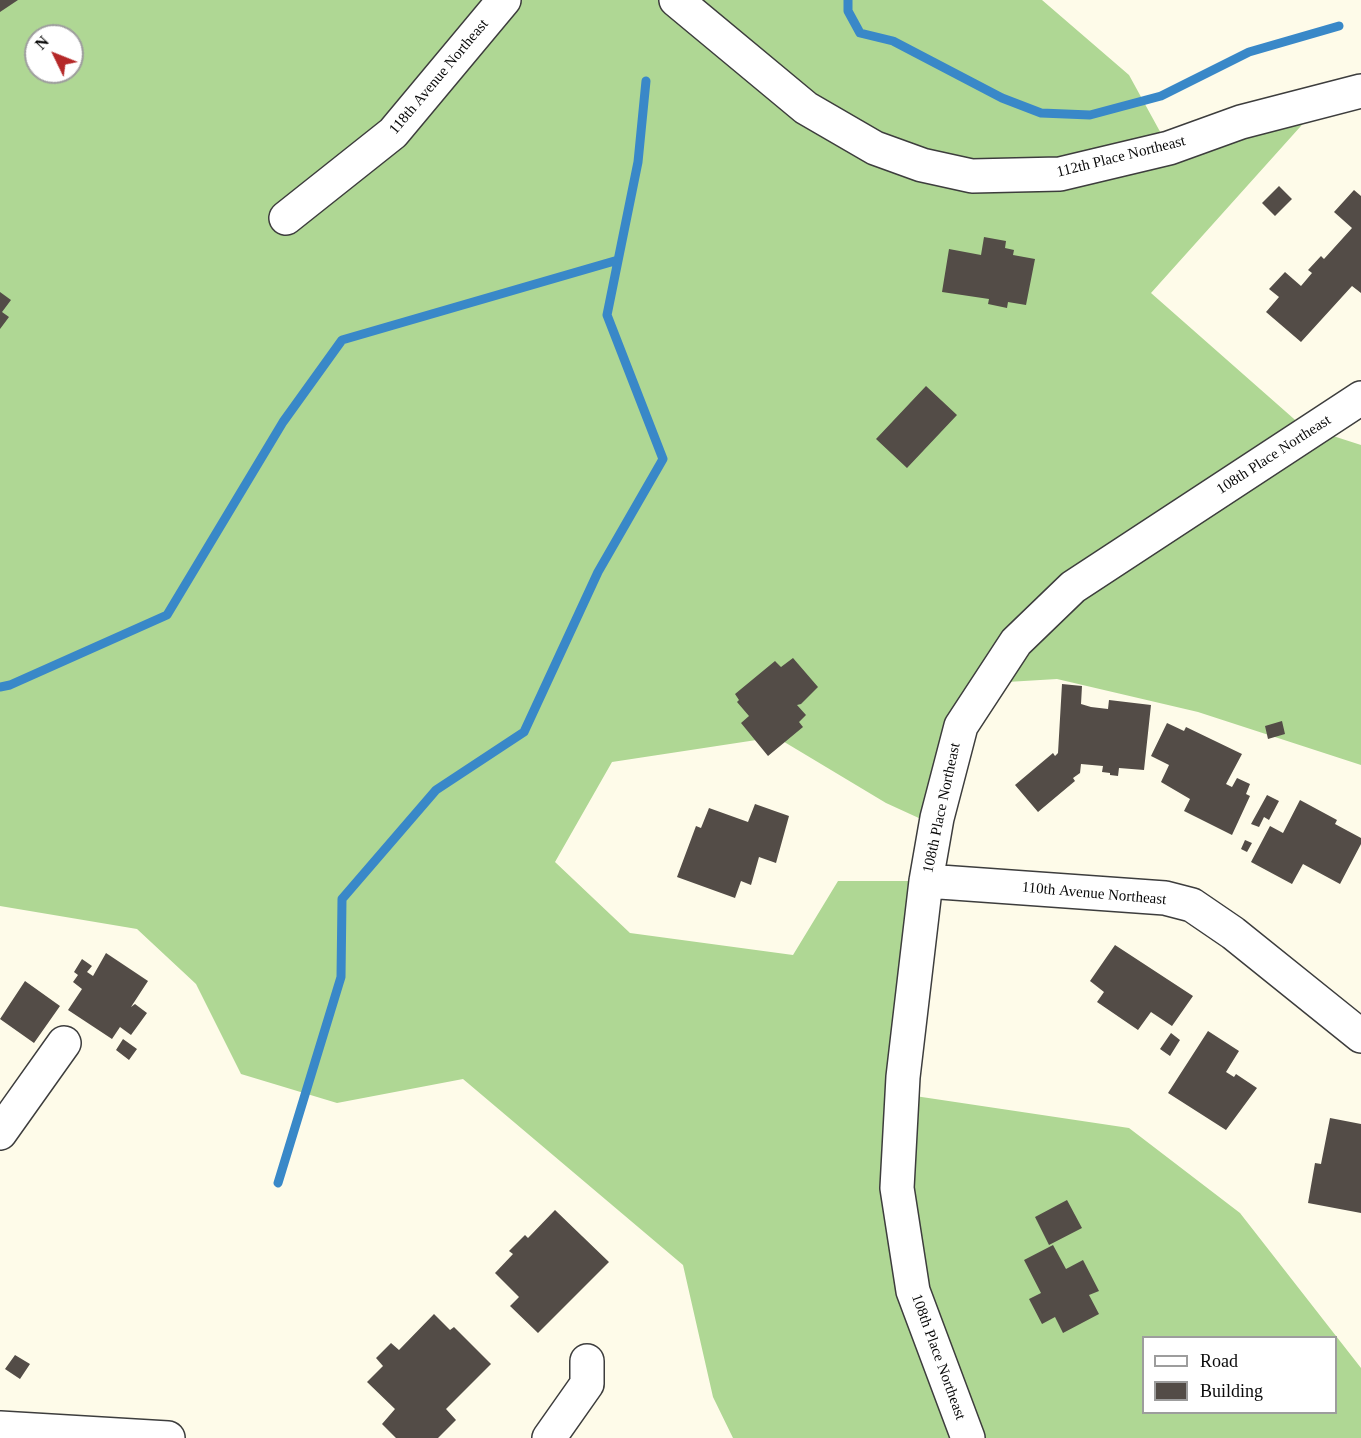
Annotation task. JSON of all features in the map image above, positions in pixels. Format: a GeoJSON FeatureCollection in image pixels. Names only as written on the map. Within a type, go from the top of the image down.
{"type":"FeatureCollection","features":[{"type":"Feature","properties":{"kind":"street","name":"118th Avenue Northeast"},"geometry":{"type":"LineString","coordinates":[[285,218],[393,133],[504,0]]}},
{"type":"Feature","properties":{"kind":"street","name":"112th Place Northeast"},"geometry":{"type":"LineString","coordinates":[[675,0],[806,108],[875,148],[922,165],[972,176],[1060,174],[1169,148],[1241,122],[1361,91]]}},
{"type":"Feature","properties":{"kind":"street","name":"108th Place Northeast"},"geometry":{"type":"LineString","coordinates":[[968,1438],[913,1291],[897,1188],[903,1077],[926,881],[937,818],[961,726],[1016,642],[1073,587],[1361,398]]}},
{"type":"Feature","properties":{"kind":"street","name":"110th Avenue Northeast"},"geometry":{"type":"LineString","coordinates":[[926,881],[1164,898],[1192,905],[1233,933],[1361,1036]]}},
{"type":"Feature","properties":{"kind":"street"},"geometry":{"type":"LineString","coordinates":[[0,1133],[64,1043]]}},
{"type":"Feature","properties":{"kind":"street"},"geometry":{"type":"LineString","coordinates":[[549,1438],[587,1384],[587,1360]]}},
{"type":"Feature","properties":{"kind":"street"},"geometry":{"type":"LineString","coordinates":[[0,1428],[168,1438]]}},
{"type":"Feature","properties":{"kind":"green space"},"geometry":{"type":"Polygon","coordinates":[[[0,0],[1042,0],[1129,75],[1169,148],[1318,107],[1151,293],[1302,426],[1361,445],[1361,765],[1198,712],[1057,679],[974,684],[945,830],[886,803],[776,737],[612,762],[555,862],[630,933],[793,955],[838,881],[926,881],[915,1096],[1129,1128],[1240,1213],[1336,1336],[1142,1336],[1142,1414],[1337,1414],[1337,1337],[1361,1368],[1361,1438],[733,1438],[713,1397],[683,1265],[463,1079],[337,1103],[241,1074],[196,984],[137,929],[0,906],[0,0]]]}},
{"type":"Feature","properties":{"kind":"building"},"geometry":{"type":"Polygon","coordinates":[[[0,0],[18,0],[0,12],[0,0]]]}},
{"type":"Feature","properties":{"kind":"building"},"geometry":{"type":"Polygon","coordinates":[[[1279,186],[1292,199],[1275,216],[1262,203],[1279,186]]]}},
{"type":"Feature","properties":{"kind":"building"},"geometry":{"type":"Polygon","coordinates":[[[1354,190],[1361,196],[1361,293],[1352,286],[1301,342],[1266,312],[1279,297],[1269,289],[1285,272],[1301,286],[1312,273],[1308,270],[1321,256],[1324,259],[1352,228],[1334,212],[1354,190]]]}},
{"type":"Feature","properties":{"kind":"building"},"geometry":{"type":"Polygon","coordinates":[[[984,237],[1006,241],[1005,248],[1014,250],[1013,255],[1035,259],[1026,305],[1008,302],[1007,308],[988,304],[989,299],[942,292],[949,249],[981,255],[984,237]]]}},
{"type":"Feature","properties":{"kind":"building"},"geometry":{"type":"Polygon","coordinates":[[[0,292],[11,300],[2,312],[9,317],[0,329],[0,292]]]}},
{"type":"Feature","properties":{"kind":"building"},"geometry":{"type":"Polygon","coordinates":[[[926,386],[957,415],[907,468],[876,439],[926,386]]]}},
{"type":"Feature","properties":{"kind":"building"},"geometry":{"type":"Polygon","coordinates":[[[793,658],[818,687],[801,704],[797,705],[806,715],[799,722],[803,727],[768,756],[741,723],[749,716],[737,702],[739,700],[735,694],[775,661],[781,667],[793,658]]]}},
{"type":"Feature","properties":{"kind":"building"},"geometry":{"type":"Polygon","coordinates":[[[1062,684],[1082,686],[1081,704],[1091,707],[1108,709],[1109,700],[1151,705],[1144,770],[1119,768],[1118,776],[1102,772],[1103,766],[1081,764],[1080,773],[1073,778],[1075,781],[1038,812],[1015,785],[1053,753],[1055,756],[1058,753],[1062,684]]]}},
{"type":"Feature","properties":{"kind":"building"},"geometry":{"type":"Polygon","coordinates":[[[1282,721],[1285,734],[1268,739],[1265,726],[1282,721]]]}},
{"type":"Feature","properties":{"kind":"building"},"geometry":{"type":"Polygon","coordinates":[[[1167,723],[1184,731],[1186,727],[1242,754],[1226,784],[1232,787],[1237,778],[1250,784],[1246,794],[1250,796],[1232,835],[1184,811],[1190,799],[1161,782],[1169,765],[1151,756],[1167,723]]]}},
{"type":"Feature","properties":{"kind":"building"},"geometry":{"type":"Polygon","coordinates":[[[1267,795],[1279,801],[1269,820],[1264,817],[1259,827],[1251,824],[1267,795]]]}},
{"type":"Feature","properties":{"kind":"building"},"geometry":{"type":"Polygon","coordinates":[[[1300,800],[1337,820],[1335,824],[1361,838],[1361,844],[1340,884],[1303,864],[1292,884],[1251,862],[1270,826],[1283,833],[1300,800]]]}},
{"type":"Feature","properties":{"kind":"building"},"geometry":{"type":"Polygon","coordinates":[[[755,804],[789,816],[776,863],[759,857],[751,885],[741,881],[735,898],[677,877],[696,826],[701,828],[709,808],[748,822],[755,804]]]}},
{"type":"Feature","properties":{"kind":"building"},"geometry":{"type":"Polygon","coordinates":[[[1245,840],[1252,843],[1247,852],[1241,849],[1245,840]]]}},
{"type":"Feature","properties":{"kind":"building"},"geometry":{"type":"Polygon","coordinates":[[[1115,945],[1193,996],[1172,1026],[1151,1012],[1138,1030],[1097,1002],[1104,992],[1090,981],[1115,945]]]}},
{"type":"Feature","properties":{"kind":"building"},"geometry":{"type":"Polygon","coordinates":[[[106,953],[148,981],[131,1007],[135,1004],[147,1013],[131,1035],[120,1027],[112,1039],[68,1010],[82,989],[73,982],[78,975],[74,972],[82,959],[92,966],[87,972],[93,976],[106,953]]]}},
{"type":"Feature","properties":{"kind":"building"},"geometry":{"type":"Polygon","coordinates":[[[25,981],[60,1006],[34,1043],[0,1019],[25,981]]]}},
{"type":"Feature","properties":{"kind":"building"},"geometry":{"type":"Polygon","coordinates":[[[1208,1031],[1239,1051],[1226,1072],[1234,1077],[1236,1074],[1257,1088],[1226,1130],[1168,1093],[1208,1031]]]}},
{"type":"Feature","properties":{"kind":"building"},"geometry":{"type":"Polygon","coordinates":[[[1171,1033],[1180,1040],[1170,1056],[1160,1049],[1171,1033]]]}},
{"type":"Feature","properties":{"kind":"building"},"geometry":{"type":"Polygon","coordinates":[[[123,1039],[137,1049],[129,1060],[116,1050],[123,1039]]]}},
{"type":"Feature","properties":{"kind":"building"},"geometry":{"type":"Polygon","coordinates":[[[1330,1118],[1361,1124],[1361,1213],[1308,1203],[1315,1163],[1321,1164],[1330,1118]]]}},
{"type":"Feature","properties":{"kind":"building"},"geometry":{"type":"Polygon","coordinates":[[[1067,1200],[1082,1228],[1049,1245],[1035,1217],[1067,1200]]]}},
{"type":"Feature","properties":{"kind":"building"},"geometry":{"type":"Polygon","coordinates":[[[555,1210],[609,1262],[538,1333],[510,1306],[519,1297],[495,1273],[513,1254],[509,1251],[525,1235],[528,1238],[555,1210]]]}},
{"type":"Feature","properties":{"kind":"building"},"geometry":{"type":"Polygon","coordinates":[[[1053,1245],[1066,1269],[1083,1260],[1099,1291],[1089,1295],[1099,1314],[1063,1333],[1055,1317],[1042,1324],[1029,1299],[1041,1293],[1024,1260],[1053,1245]]]}},
{"type":"Feature","properties":{"kind":"building"},"geometry":{"type":"Polygon","coordinates":[[[434,1314],[450,1330],[454,1327],[491,1364],[446,1409],[456,1420],[438,1438],[396,1438],[382,1424],[395,1409],[367,1382],[383,1366],[376,1358],[391,1343],[399,1350],[434,1314]]]}},
{"type":"Feature","properties":{"kind":"building"},"geometry":{"type":"Polygon","coordinates":[[[15,1355],[30,1364],[20,1379],[5,1369],[15,1355]]]}},
{"type":"Feature","properties":{"kind":"waterway"},"geometry":{"type":"LineString","coordinates":[[848,0],[848,11],[860,33],[893,41],[1002,98],[1041,113],[1090,115],[1161,96],[1249,52],[1339,26]]}},
{"type":"Feature","properties":{"kind":"waterway"},"geometry":{"type":"LineString","coordinates":[[278,1183],[341,977],[342,899],[436,790],[524,732],[598,572],[663,459],[607,315],[638,162],[646,81]]}},
{"type":"Feature","properties":{"kind":"waterway"},"geometry":{"type":"LineString","coordinates":[[0,687],[10,685],[167,615],[283,422],[342,340],[618,260]]}}]}
